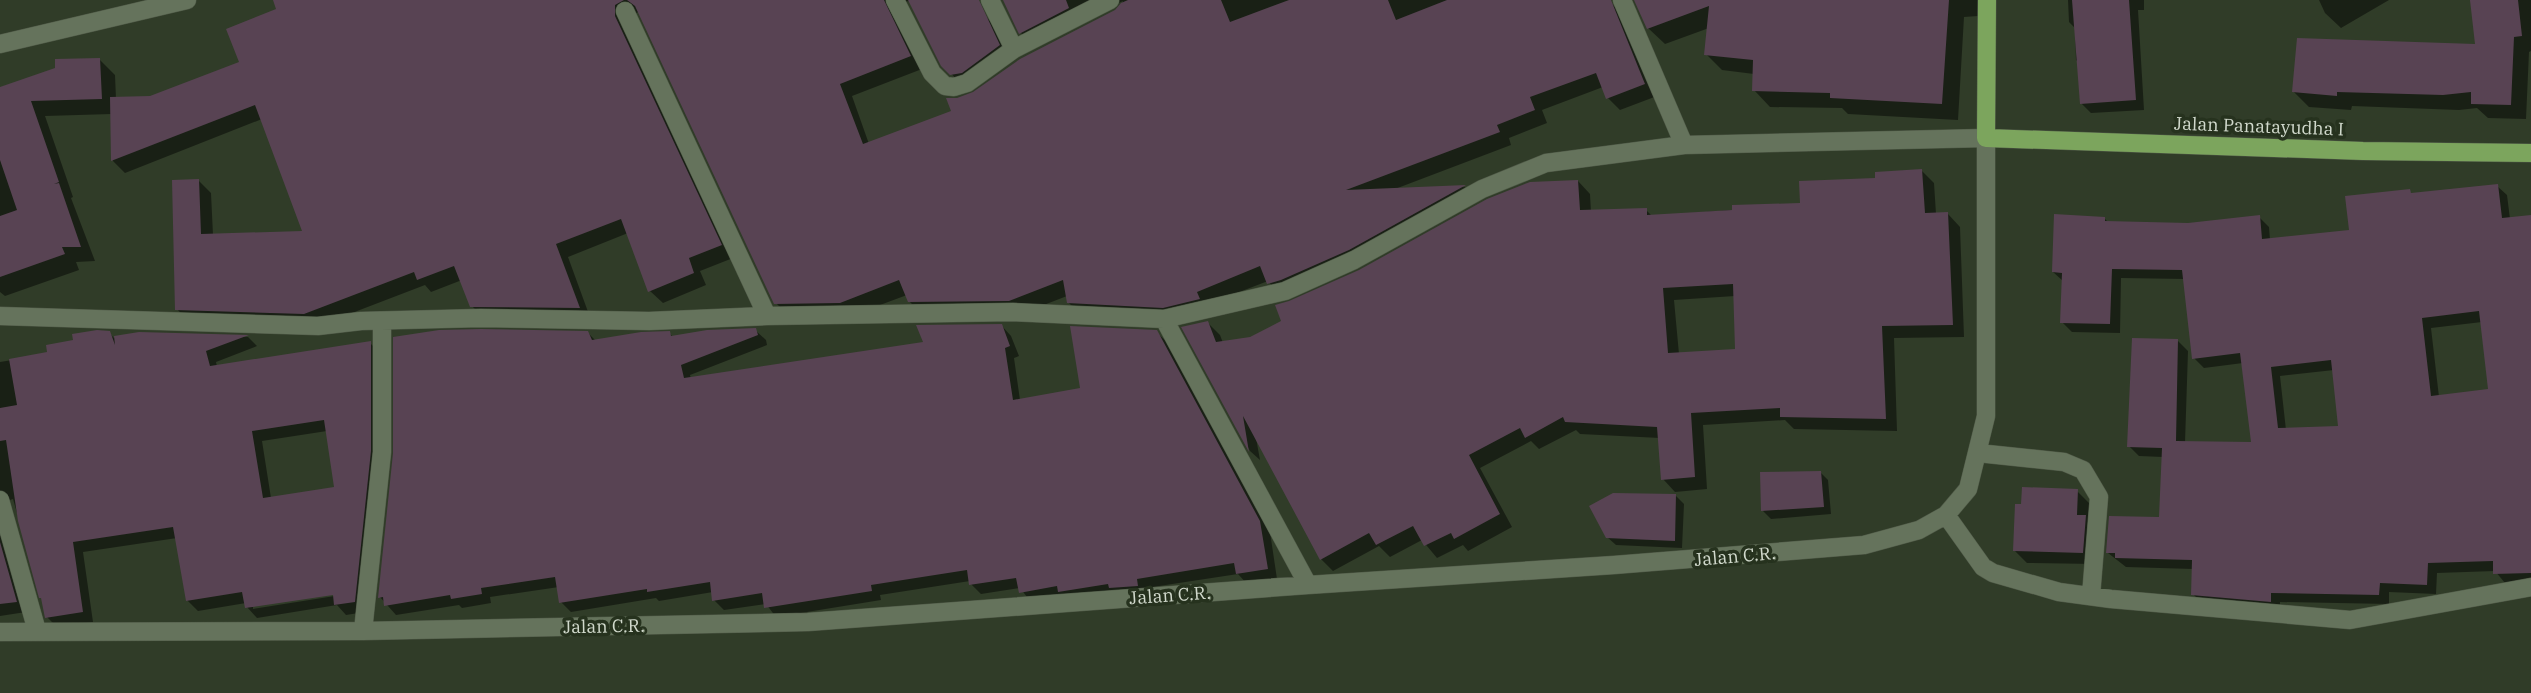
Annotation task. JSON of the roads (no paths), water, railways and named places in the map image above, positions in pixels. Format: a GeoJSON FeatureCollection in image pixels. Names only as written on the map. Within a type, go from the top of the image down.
{"type":"FeatureCollection","features":[{"type":"Feature","properties":{"kind":"main road"},"geometry":{"type":"LineString","coordinates":[[1986,138],[1987,0]]}},
{"type":"Feature","properties":{"kind":"main road","name":"Jalan Panatayudha I"},"geometry":{"type":"LineString","coordinates":[[1986,138],[2363,151],[2531,153]]}},
{"type":"Feature","properties":{"kind":"street"},"geometry":{"type":"LineString","coordinates":[[895,0],[932,73],[946,86],[954,87],[967,83],[1014,49],[1110,0]]}},
{"type":"Feature","properties":{"kind":"street"},"geometry":{"type":"LineString","coordinates":[[990,0],[1014,49]]}},
{"type":"Feature","properties":{"kind":"street"},"geometry":{"type":"LineString","coordinates":[[1622,0],[1684,145]]}},
{"type":"Feature","properties":{"kind":"street"},"geometry":{"type":"LineString","coordinates":[[0,44],[178,2]]}},
{"type":"Feature","properties":{"kind":"street"},"geometry":{"type":"LineString","coordinates":[[625,11],[767,316]]}},
{"type":"Feature","properties":{"kind":"street"},"geometry":{"type":"LineString","coordinates":[[0,316],[317,326],[361,321],[481,318],[649,321],[767,316],[1013,313],[1164,319],[1285,291],[1354,260],[1482,189],[1546,163],[1684,145],[1986,138]]}},
{"type":"Feature","properties":{"kind":"street","name":"Jalan C.R."},"geometry":{"type":"LineString","coordinates":[[0,632],[363,631],[808,622],[1864,545],[1919,530],[1946,515],[1968,489],[1986,416],[1986,138]]}},
{"type":"Feature","properties":{"kind":"street"},"geometry":{"type":"LineString","coordinates":[[1164,319],[1308,585]]}},
{"type":"Feature","properties":{"kind":"street"},"geometry":{"type":"LineString","coordinates":[[363,631],[382,452],[382,322]]}},
{"type":"Feature","properties":{"kind":"street"},"geometry":{"type":"LineString","coordinates":[[1978,453],[2064,462],[2083,470],[2099,497],[2091,596]]}},
{"type":"Feature","properties":{"kind":"street"},"geometry":{"type":"LineString","coordinates":[[0,500],[37,631]]}},
{"type":"Feature","properties":{"kind":"street"},"geometry":{"type":"LineString","coordinates":[[1946,515],[1983,567],[1993,573],[2059,592],[2091,596],[2350,620],[2531,587]]}}]}
